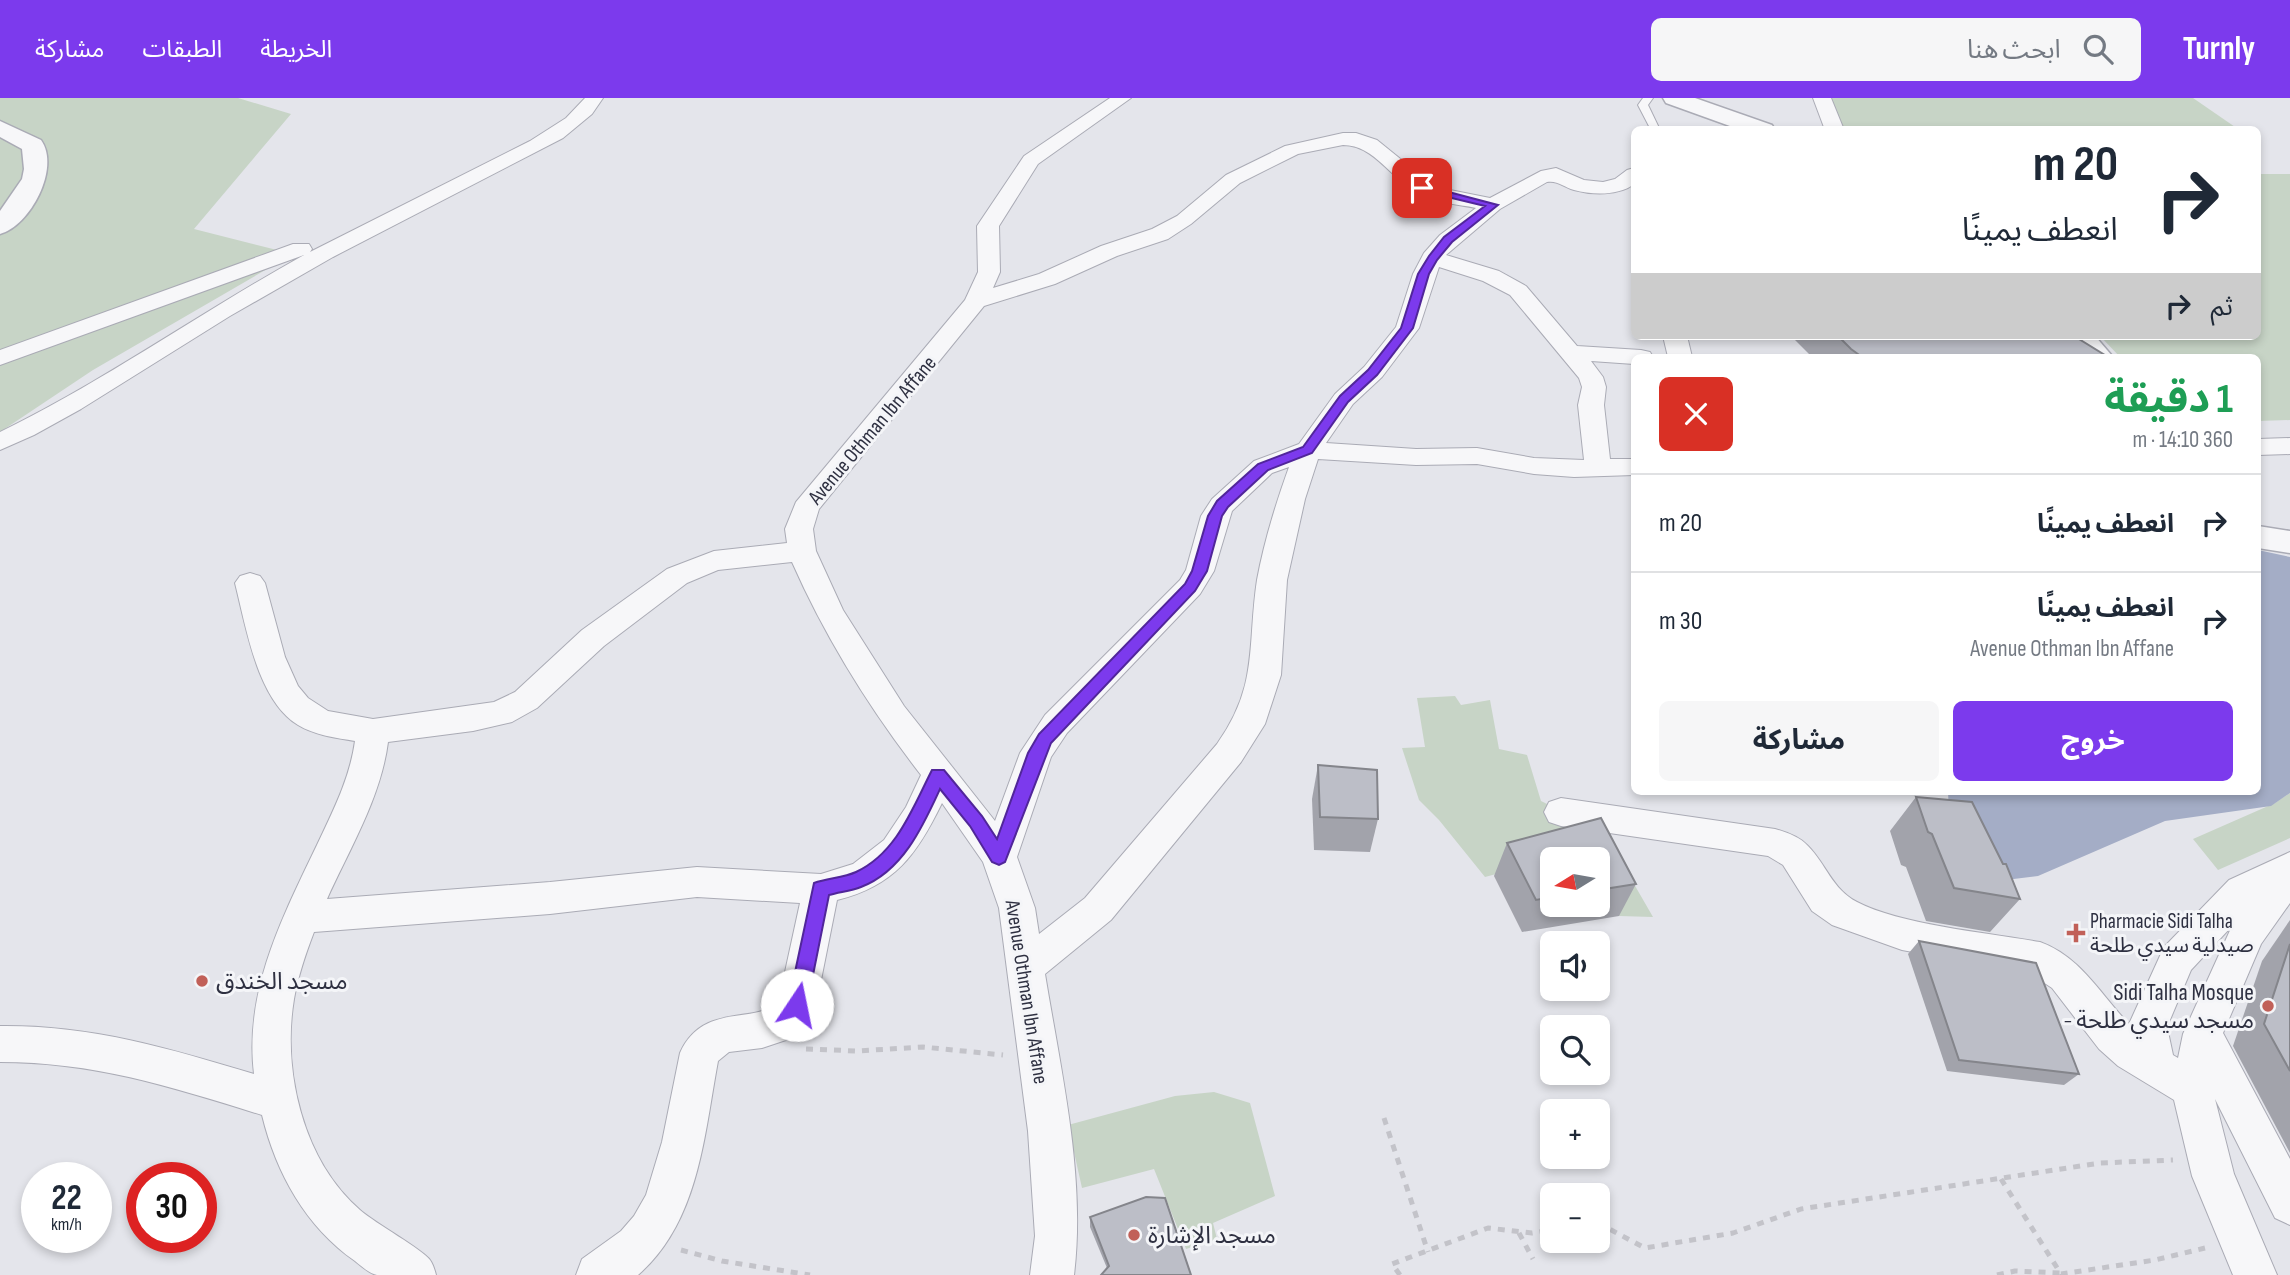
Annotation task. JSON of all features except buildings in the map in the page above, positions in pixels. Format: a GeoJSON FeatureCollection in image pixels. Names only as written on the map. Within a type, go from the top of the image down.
{"type":"FeatureCollection","features":[{"type":"Feature","properties":{"kind":"street"},"geometry":{"type":"LineString","coordinates":[[0,442],[99,388],[231,306],[399,214],[554,135],[589,108],[594,98]]}},
{"type":"Feature","properties":{"kind":"street","name":"Avenue Othman Ibn Affane"},"geometry":{"type":"LineString","coordinates":[[1052,1275],[1057,1236],[1049,1131],[1017,908],[999,857],[976,821],[893,715],[850,650],[829,612],[802,551],[799,529],[806,508],[826,481],[944,344],[976,301],[989,272],[988,226],[1031,160],[1122,98]]}},
{"type":"Feature","properties":{"kind":"street"},"geometry":{"type":"LineString","coordinates":[[1674,98],[1752,126]]}},
{"type":"Feature","properties":{"kind":"street"},"geometry":{"type":"LineString","coordinates":[[1822,98],[1833,126]]}},
{"type":"Feature","properties":{"kind":"street"},"geometry":{"type":"LineString","coordinates":[[0,128],[33,145],[39,160],[37,177],[19,205],[0,226]]}},
{"type":"Feature","properties":{"kind":"street"},"geometry":{"type":"LineString","coordinates":[[976,301],[1047,279],[1109,251],[1160,234],[1184,220],[1233,179],[1292,150],[1342,139],[1356,139],[1370,144],[1417,185],[1429,192],[1493,205]]}},
{"type":"Feature","properties":{"kind":"street"},"geometry":{"type":"LineString","coordinates":[[1025,968],[1098,909],[1229,753],[1249,723],[1265,675],[1275,568],[1291,499],[1308,450],[1344,399],[1373,372],[1407,328],[1424,274],[1433,258],[1448,240],[1493,205],[1546,175],[1556,174],[1588,187],[1603,188],[1622,184],[1631,176]]}},
{"type":"Feature","properties":{"kind":"street"},"geometry":{"type":"LineString","coordinates":[[0,358],[399,214]]}},
{"type":"Feature","properties":{"kind":"street"},"geometry":{"type":"LineString","coordinates":[[1433,258],[1518,289],[1530,300],[1535,312],[1591,377],[1594,387],[1591,405],[1598,468]]}},
{"type":"Feature","properties":{"kind":"street"},"geometry":{"type":"LineString","coordinates":[[2083,340],[2095,354]]}},
{"type":"Feature","properties":{"kind":"street"},"geometry":{"type":"LineString","coordinates":[[1570,353],[1631,356]]}},
{"type":"Feature","properties":{"kind":"street"},"geometry":{"type":"LineString","coordinates":[[2261,447],[2290,446]]}},
{"type":"Feature","properties":{"kind":"street"},"geometry":{"type":"LineString","coordinates":[[999,857],[1036,753],[1045,738],[1190,587],[1200,571],[1215,516],[1228,499],[1263,467],[1308,450],[1416,457],[1477,456],[1534,466],[1631,467]]}},
{"type":"Feature","properties":{"kind":"street"},"geometry":{"type":"LineString","coordinates":[[2261,537],[2290,542]]}},
{"type":"Feature","properties":{"kind":"street"},"geometry":{"type":"LineString","coordinates":[[250,583],[272,665],[297,708],[318,720],[373,731],[501,713],[526,700],[593,638],[677,576],[714,561],[802,551]]}},
{"type":"Feature","properties":{"kind":"street"},"geometry":{"type":"LineString","coordinates":[[373,731],[368,767],[358,793],[281,969],[273,1005],[271,1045],[278,1101],[300,1163],[324,1204],[355,1234],[414,1275]]}},
{"type":"Feature","properties":{"kind":"street"},"geometry":{"type":"LineString","coordinates":[[302,917],[550,898],[697,882],[821,889],[858,881],[891,856],[913,828],[938,775]]}},
{"type":"Feature","properties":{"kind":"street"},"geometry":{"type":"LineString","coordinates":[[1561,812],[1775,843],[1796,855],[1825,900],[1845,914],[1902,934],[2040,959],[2064,976],[2113,1036],[2132,1054],[2192,1088]]}},
{"type":"Feature","properties":{"kind":"street"},"geometry":{"type":"LineString","coordinates":[[2156,1067],[2147,1027],[2177,959],[2242,891],[2290,867]]}},
{"type":"Feature","properties":{"kind":"street"},"geometry":{"type":"LineString","coordinates":[[2247,1258],[2209,1159],[2192,1088],[2203,1034],[2247,934],[2290,875]]}},
{"type":"Feature","properties":{"kind":"street"},"geometry":{"type":"LineString","coordinates":[[598,1275],[654,1226],[671,1186],[700,1053],[705,1044],[721,1035],[769,1029],[791,1017],[797,1005],[821,889]]}},
{"type":"Feature","properties":{"kind":"street"},"geometry":{"type":"LineString","coordinates":[[2203,1034],[2290,1203]]}},
{"type":"Feature","properties":{"kind":"street"},"geometry":{"type":"LineString","coordinates":[[0,1044],[57,1044],[102,1051],[278,1101]]}},
{"type":"Feature","properties":{"kind":"lane"},"geometry":{"type":"LineString","coordinates":[[1648,98],[1643,105],[1654,126]]}},
{"type":"Feature","properties":{"kind":"path"},"geometry":{"type":"LineString","coordinates":[[794,1048],[856,1051],[923,1047],[988,1056],[1039,1054]]}},
{"type":"Feature","properties":{"kind":"path"},"geometry":{"type":"LineString","coordinates":[[1384,1118],[1428,1252]]}},
{"type":"Feature","properties":{"kind":"path"},"geometry":{"type":"LineString","coordinates":[[1610,1229],[1645,1248],[1732,1233],[1801,1209],[2100,1163],[2209,1159]]}},
{"type":"Feature","properties":{"kind":"path"},"geometry":{"type":"LineString","coordinates":[[2001,1180],[2061,1273]]}},
{"type":"Feature","properties":{"kind":"path"},"geometry":{"type":"LineString","coordinates":[[1400,1275],[1392,1264],[1488,1228],[1540,1232]]}},
{"type":"Feature","properties":{"kind":"path"},"geometry":{"type":"LineString","coordinates":[[1518,1232],[1533,1259]]}},
{"type":"Feature","properties":{"kind":"path"},"geometry":{"type":"LineString","coordinates":[[642,1238],[722,1261],[810,1275]]}},
{"type":"Feature","properties":{"kind":"path"},"geometry":{"type":"LineString","coordinates":[[1997,1275],[2015,1271],[2061,1273],[2155,1260],[2247,1258]]}},
{"type":"Feature","properties":{"kind":"green space"},"geometry":{"type":"Polygon","coordinates":[[[0,98],[238,98],[291,114],[194,229],[293,254],[93,370],[0,432],[0,98]]]}},
{"type":"Feature","properties":{"kind":"green space"},"geometry":{"type":"Polygon","coordinates":[[[1831,98],[2193,98],[2234,126],[1841,126],[1831,98]]]}},
{"type":"Feature","properties":{"kind":"green space"},"geometry":{"type":"Polygon","coordinates":[[[2261,174],[2290,174],[2290,420],[2261,421],[2261,354],[2117,354],[2104,340],[2261,340],[2261,174]]]}},
{"type":"Feature","properties":{"kind":"green space"},"geometry":{"type":"Polygon","coordinates":[[[1455,696],[1461,705],[1490,700],[1499,749],[1527,755],[1541,801],[1604,832],[1653,917],[1619,916],[1610,898],[1610,847],[1540,847],[1540,862],[1485,877],[1439,820],[1419,800],[1402,748],[1425,747],[1417,698],[1455,696]]]}},
{"type":"Feature","properties":{"kind":"green space"},"geometry":{"type":"Polygon","coordinates":[[[2290,793],[2290,838],[2218,870],[2193,839],[2275,803],[2290,793]]]}},
{"type":"Feature","properties":{"kind":"green space"},"geometry":{"type":"Polygon","coordinates":[[[1214,1092],[1250,1103],[1275,1196],[1213,1223],[1217,1239],[1186,1249],[1154,1169],[1082,1188],[1068,1125],[1175,1096],[1214,1092]]]}},
{"type":"Feature","properties":{"kind":"water"},"geometry":{"type":"Polygon","coordinates":[[[2261,551],[2290,557],[2290,793],[2271,806],[2165,821],[2038,876],[1981,883],[1949,813],[1948,795],[2261,795],[2261,551]]]}},
{"type":"Feature","properties":{"kind":"place","name":"Pharmacie Sidi Talha صيدلية سيدي طلحة"},"geometry":{"type":"Point","coordinates":[2076,933]}},
{"type":"Feature","properties":{"kind":"place","name":"مسجد الخندق"},"geometry":{"type":"Point","coordinates":[202,981]}},
{"type":"Feature","properties":{"kind":"place","name":"Sidi Talha Mosque - مسجد سيدي طلحة"},"geometry":{"type":"Point","coordinates":[2268,1006]}},
{"type":"Feature","properties":{"kind":"place","name":"مسجد الإشارة"},"geometry":{"type":"Point","coordinates":[1134,1235]}},
{"type":"Feature","properties":{"kind":"route"},"geometry":{"type":"LineString","coordinates":[[797,1005],[821,889],[858,881],[891,856],[913,828],[938,775],[976,821],[999,857],[1036,753],[1045,738],[1190,587],[1200,571],[1215,516],[1222,505],[1263,467],[1308,450],[1344,399],[1373,372],[1397,342],[1407,328],[1424,274],[1433,258],[1448,240],[1493,205],[1429,192],[1422,188]]}}]}
